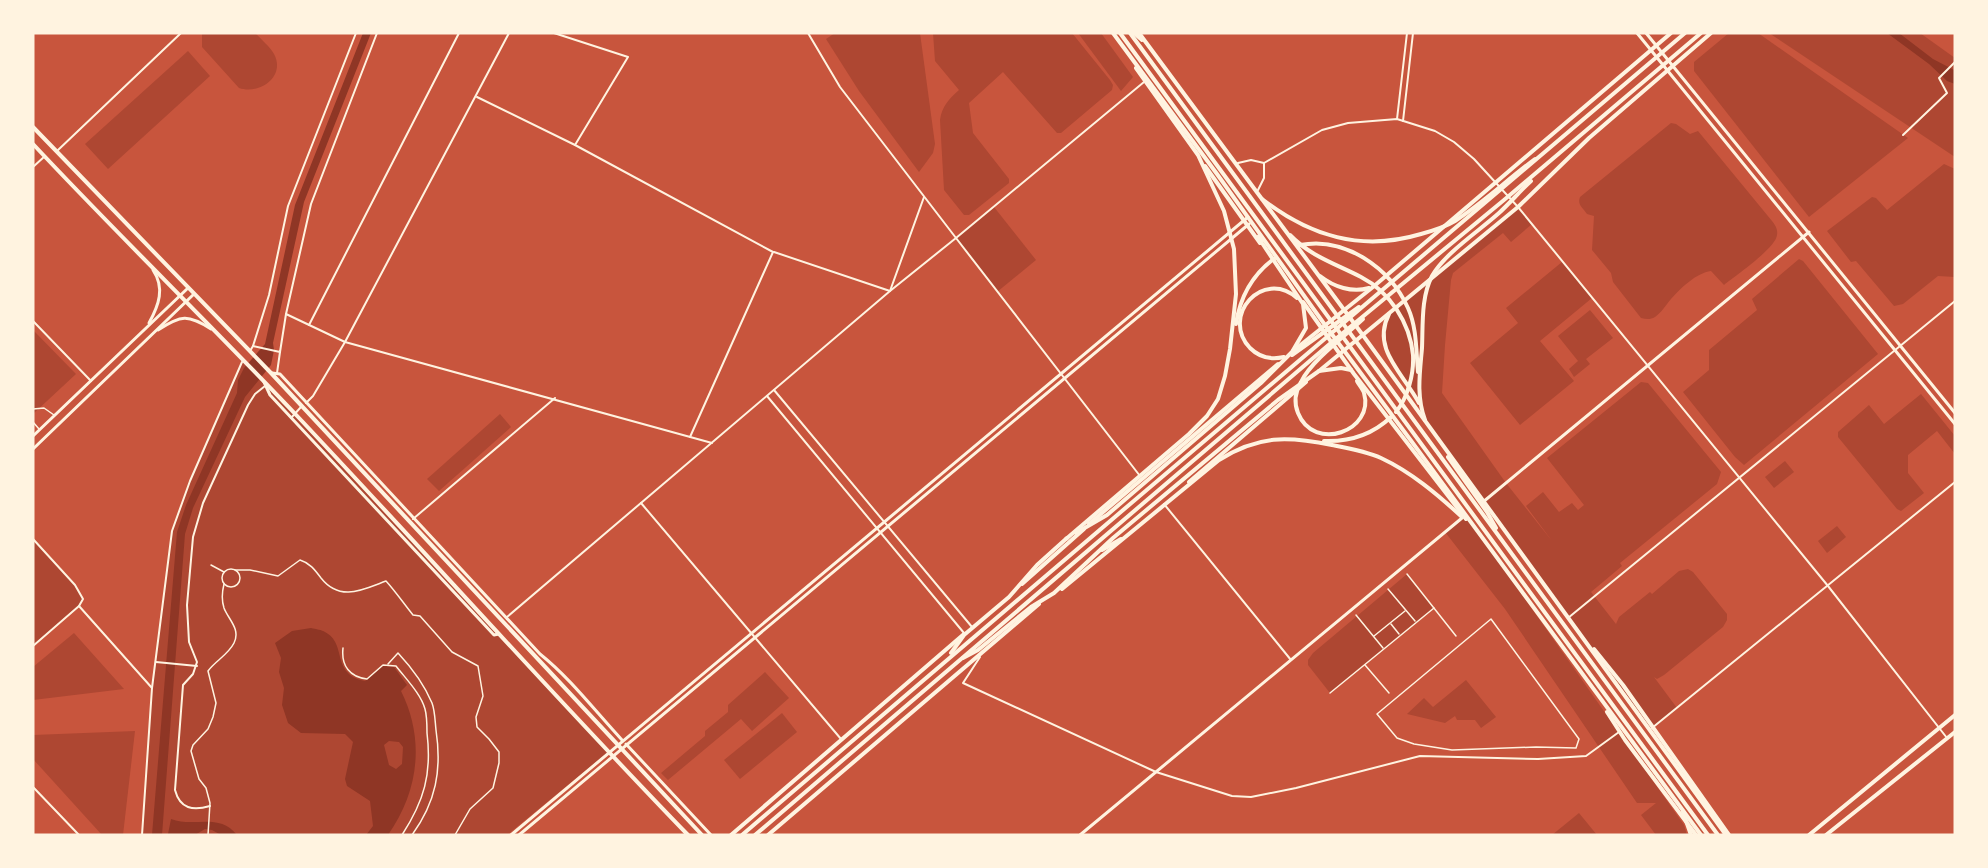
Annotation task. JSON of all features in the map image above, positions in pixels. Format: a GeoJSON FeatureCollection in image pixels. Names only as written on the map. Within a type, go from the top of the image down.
{"type":"FeatureCollection","features":[{"type":"Feature","properties":{"kind":"main road"},"geometry":{"type":"LineString","coordinates":[[1117,33],[1148,80],[1252,222],[1324,326],[1466,514],[1701,835]]}},
{"type":"Feature","properties":{"kind":"main road"},"geometry":{"type":"LineString","coordinates":[[1117,33],[1131,61],[1354,374],[1522,595],[1557,628]]}},
{"type":"Feature","properties":{"kind":"main road"},"geometry":{"type":"LineString","coordinates":[[1117,33],[1708,835]]}},
{"type":"Feature","properties":{"kind":"main road"},"geometry":{"type":"LineString","coordinates":[[956,662],[978,650],[1031,607],[1082,574],[1230,453],[1243,446],[1278,438],[1349,440],[1367,434],[1384,424],[1401,406],[1407,391],[1413,362],[1408,331],[1402,317],[1372,284],[1325,261],[1293,237],[1149,50],[1132,33]]}},
{"type":"Feature","properties":{"kind":"main road"},"geometry":{"type":"LineString","coordinates":[[1132,33],[1718,835]]}},
{"type":"Feature","properties":{"kind":"main road"},"geometry":{"type":"LineString","coordinates":[[1139,33],[1728,835]]}},
{"type":"Feature","properties":{"kind":"main road"},"geometry":{"type":"LineString","coordinates":[[731,835],[1142,478],[1373,287],[1671,33]]}},
{"type":"Feature","properties":{"kind":"main road"},"geometry":{"type":"LineString","coordinates":[[742,834],[1685,33]]}},
{"type":"Feature","properties":{"kind":"main road"},"geometry":{"type":"LineString","coordinates":[[755,835],[1390,294],[1701,33]]}},
{"type":"Feature","properties":{"kind":"main road"},"geometry":{"type":"LineString","coordinates":[[768,835],[1103,549],[1127,536],[1362,334],[1518,207],[1589,138],[1711,33]]}},
{"type":"Feature","properties":{"kind":"main road"},"geometry":{"type":"LineString","coordinates":[[33,127],[271,373],[701,834]]}},
{"type":"Feature","properties":{"kind":"main road"},"geometry":{"type":"LineString","coordinates":[[33,144],[263,380],[293,416],[501,634],[610,754],[688,835]]}},
{"type":"Feature","properties":{"kind":"main road"},"geometry":{"type":"LineString","coordinates":[[1257,192],[1291,220],[1330,236],[1376,242],[1404,239],[1432,231],[1452,222],[1555,144]]}},
{"type":"Feature","properties":{"kind":"main road"},"geometry":{"type":"LineString","coordinates":[[1198,155],[1224,211],[1233,249],[1236,294],[1230,349]]}},
{"type":"Feature","properties":{"kind":"main road"},"geometry":{"type":"LineString","coordinates":[[1419,385],[1425,298],[1432,276],[1446,259],[1501,211],[1549,162]]}},
{"type":"Feature","properties":{"kind":"main road"},"geometry":{"type":"LineString","coordinates":[[1066,539],[1107,515],[1261,383],[1292,352],[1306,328],[1303,304],[1262,243],[1257,230]]}},
{"type":"Feature","properties":{"kind":"main road"},"geometry":{"type":"LineString","coordinates":[[948,658],[964,635],[1009,597],[1037,565],[1207,416],[1218,399],[1238,310],[1251,281],[1280,255],[1295,247],[1311,243],[1325,243],[1341,247],[1366,259],[1384,273],[1400,293],[1413,325],[1424,418],[1487,512],[1505,544]]}},
{"type":"Feature","properties":{"kind":"main road"},"geometry":{"type":"LineString","coordinates":[[1314,270],[1327,281],[1345,288],[1362,290],[1373,287]]}},
{"type":"Feature","properties":{"kind":"main road"},"geometry":{"type":"LineString","coordinates":[[1308,309],[1294,296],[1280,288],[1257,293],[1244,306],[1241,316],[1242,336],[1247,345],[1262,357],[1282,358],[1301,348],[1386,288]]}},
{"type":"Feature","properties":{"kind":"main road"},"geometry":{"type":"LineString","coordinates":[[1354,374],[1364,394],[1365,402],[1356,423],[1344,432],[1334,435],[1316,432],[1302,422],[1295,404],[1301,381],[1312,367],[1390,294]]}},
{"type":"Feature","properties":{"kind":"main road"},"geometry":{"type":"LineString","coordinates":[[1391,311],[1384,324],[1383,344],[1418,400],[1431,430]]}},
{"type":"Feature","properties":{"kind":"main road"},"geometry":{"type":"LineString","coordinates":[[1054,593],[1113,538],[1278,400],[1319,371],[1341,368],[1354,371],[1374,390]]}},
{"type":"Feature","properties":{"kind":"main road"},"geometry":{"type":"LineString","coordinates":[[1308,440],[1379,457],[1408,473],[1469,523]]}},
{"type":"Feature","properties":{"kind":"main road"},"geometry":{"type":"LineString","coordinates":[[1574,626],[1623,685],[1728,835]]}},
{"type":"Feature","properties":{"kind":"main road"},"geometry":{"type":"LineString","coordinates":[[1585,678],[1619,732],[1696,835]]}},
{"type":"Feature","properties":{"kind":"main road"},"geometry":{"type":"LineString","coordinates":[[1809,835],[1955,715]]}},
{"type":"Feature","properties":{"kind":"main road"},"geometry":{"type":"LineString","coordinates":[[1826,835],[1955,732]]}},
{"type":"Feature","properties":{"kind":"main road"},"geometry":{"type":"LineString","coordinates":[[1683,812],[1691,835]]}},
{"type":"Feature","properties":{"kind":"street"},"geometry":{"type":"LineString","coordinates":[[56,151],[182,33]]}},
{"type":"Feature","properties":{"kind":"street"},"geometry":{"type":"LineString","coordinates":[[250,351],[269,296],[288,206],[356,33]]}},
{"type":"Feature","properties":{"kind":"street"},"geometry":{"type":"LineString","coordinates":[[277,374],[286,314],[311,204],[377,33]]}},
{"type":"Feature","properties":{"kind":"street"},"geometry":{"type":"LineString","coordinates":[[309,325],[459,33]]}},
{"type":"Feature","properties":{"kind":"street"},"geometry":{"type":"LineString","coordinates":[[263,380],[270,395],[293,416],[313,396],[345,342],[509,33]]}},
{"type":"Feature","properties":{"kind":"street"},"geometry":{"type":"LineString","coordinates":[[554,33],[628,57],[575,145]]}},
{"type":"Feature","properties":{"kind":"street"},"geometry":{"type":"LineString","coordinates":[[808,33],[840,87],[1142,478]]}},
{"type":"Feature","properties":{"kind":"street"},"geometry":{"type":"LineString","coordinates":[[1397,118],[1407,33]]}},
{"type":"Feature","properties":{"kind":"street"},"geometry":{"type":"LineString","coordinates":[[1403,120],[1413,33]]}},
{"type":"Feature","properties":{"kind":"street"},"geometry":{"type":"LineString","coordinates":[[1637,33],[1955,424]]}},
{"type":"Feature","properties":{"kind":"street"},"geometry":{"type":"LineString","coordinates":[[1646,33],[1955,413]]}},
{"type":"Feature","properties":{"kind":"street"},"geometry":{"type":"LineString","coordinates":[[1903,135],[1947,93],[1939,78],[1954,64]]}},
{"type":"Feature","properties":{"kind":"street"},"geometry":{"type":"LineString","coordinates":[[506,617],[890,291],[1148,80]]}},
{"type":"Feature","properties":{"kind":"street"},"geometry":{"type":"LineString","coordinates":[[477,97],[575,145],[773,252],[890,291]]}},
{"type":"Feature","properties":{"kind":"street"},"geometry":{"type":"LineString","coordinates":[[1238,164],[1251,160],[1264,163],[1322,130],[1348,123],[1397,118],[1435,131],[1454,142],[1474,159],[1518,207],[1828,586],[1947,738]]}},
{"type":"Feature","properties":{"kind":"street"},"geometry":{"type":"LineString","coordinates":[[33,167],[45,156]]}},
{"type":"Feature","properties":{"kind":"street"},"geometry":{"type":"LineString","coordinates":[[1257,192],[1264,178],[1264,163]]}},
{"type":"Feature","properties":{"kind":"street"},"geometry":{"type":"LineString","coordinates":[[890,291],[924,197]]}},
{"type":"Feature","properties":{"kind":"street"},"geometry":{"type":"LineString","coordinates":[[519,835],[610,754],[616,745],[1248,217]]}},
{"type":"Feature","properties":{"kind":"street"},"geometry":{"type":"LineString","coordinates":[[511,835],[610,754],[620,749],[1252,222]]}},
{"type":"Feature","properties":{"kind":"street"},"geometry":{"type":"LineString","coordinates":[[1483,502],[1809,232]]}},
{"type":"Feature","properties":{"kind":"street"},"geometry":{"type":"LineString","coordinates":[[690,437],[773,252]]}},
{"type":"Feature","properties":{"kind":"street"},"geometry":{"type":"LineString","coordinates":[[146,328],[159,306],[160,293],[158,278],[148,261]]}},
{"type":"Feature","properties":{"kind":"street"},"geometry":{"type":"LineString","coordinates":[[33,436],[188,288]]}},
{"type":"Feature","properties":{"kind":"street"},"geometry":{"type":"LineString","coordinates":[[33,449],[194,294]]}},
{"type":"Feature","properties":{"kind":"street"},"geometry":{"type":"LineString","coordinates":[[1568,618],[1955,301]]}},
{"type":"Feature","properties":{"kind":"street"},"geometry":{"type":"LineString","coordinates":[[286,314],[345,342],[712,443]]}},
{"type":"Feature","properties":{"kind":"street"},"geometry":{"type":"LineString","coordinates":[[152,334],[175,319],[189,318],[199,321],[218,333]]}},
{"type":"Feature","properties":{"kind":"street"},"geometry":{"type":"LineString","coordinates":[[33,321],[90,381]]}},
{"type":"Feature","properties":{"kind":"street"},"geometry":{"type":"LineString","coordinates":[[253,346],[280,352]]}},
{"type":"Feature","properties":{"kind":"street"},"geometry":{"type":"LineString","coordinates":[[33,358],[33,367]]}},
{"type":"Feature","properties":{"kind":"street"},"geometry":{"type":"LineString","coordinates":[[142,835],[152,688],[172,531],[190,482],[243,359]]}},
{"type":"Feature","properties":{"kind":"street"},"geometry":{"type":"LineString","coordinates":[[271,373],[280,374],[307,402],[540,654],[563,673],[580,695],[711,835]]}},
{"type":"Feature","properties":{"kind":"street"},"geometry":{"type":"LineString","coordinates":[[210,806],[195,808],[181,805],[177,800],[175,790],[183,685],[197,666],[189,642],[187,605],[193,537],[203,503],[248,405],[255,394],[265,386]]}},
{"type":"Feature","properties":{"kind":"street"},"geometry":{"type":"LineString","coordinates":[[774,390],[972,627]]}},
{"type":"Feature","properties":{"kind":"street"},"geometry":{"type":"LineString","coordinates":[[767,396],[964,633]]}},
{"type":"Feature","properties":{"kind":"street"},"geometry":{"type":"LineString","coordinates":[[409,523],[555,398]]}},
{"type":"Feature","properties":{"kind":"street"},"geometry":{"type":"LineString","coordinates":[[33,409],[44,408],[55,415]]}},
{"type":"Feature","properties":{"kind":"street"},"geometry":{"type":"LineString","coordinates":[[33,422],[39,430]]}},
{"type":"Feature","properties":{"kind":"street"},"geometry":{"type":"LineString","coordinates":[[1650,730],[1955,482]]}},
{"type":"Feature","properties":{"kind":"street"},"geometry":{"type":"LineString","coordinates":[[641,503],[842,740]]}},
{"type":"Feature","properties":{"kind":"street"},"geometry":{"type":"LineString","coordinates":[[1164,504],[1290,660]]}},
{"type":"Feature","properties":{"kind":"street"},"geometry":{"type":"LineString","coordinates":[[1080,835],[1466,514]]}},
{"type":"Feature","properties":{"kind":"street"},"geometry":{"type":"LineString","coordinates":[[33,539],[81,593],[83,599],[79,606],[33,646]]}},
{"type":"Feature","properties":{"kind":"street"},"geometry":{"type":"LineString","coordinates":[[208,834],[210,806],[206,788],[199,779],[191,751],[193,745],[208,729],[216,703],[208,671],[235,642],[236,632],[232,620],[224,609],[222,578],[229,570],[250,570],[278,576],[300,560],[309,563],[326,585],[338,592],[362,590],[386,581],[413,615],[420,616],[452,652],[478,666],[483,696],[476,717],[477,727],[499,752],[499,763],[494,788],[470,809],[455,835]]}},
{"type":"Feature","properties":{"kind":"street"},"geometry":{"type":"LineString","coordinates":[[211,565],[224,573]]}},
{"type":"Feature","properties":{"kind":"street"},"geometry":{"type":"LineString","coordinates":[[224,584],[229,587],[238,585],[240,577],[235,570]]}},
{"type":"Feature","properties":{"kind":"street"},"geometry":{"type":"LineString","coordinates":[[1407,574],[1456,636]]}},
{"type":"Feature","properties":{"kind":"street"},"geometry":{"type":"LineString","coordinates":[[1388,589],[1415,622]]}},
{"type":"Feature","properties":{"kind":"street"},"geometry":{"type":"LineString","coordinates":[[79,606],[152,688]]}},
{"type":"Feature","properties":{"kind":"street"},"geometry":{"type":"LineString","coordinates":[[1330,693],[1434,608]]}},
{"type":"Feature","properties":{"kind":"street"},"geometry":{"type":"LineString","coordinates":[[1374,636],[1405,610]]}},
{"type":"Feature","properties":{"kind":"street"},"geometry":{"type":"LineString","coordinates":[[1356,615],[1384,648]]}},
{"type":"Feature","properties":{"kind":"street"},"geometry":{"type":"LineString","coordinates":[[1491,619],[1579,739],[1576,748],[1570,750],[1536,747],[1452,750],[1414,744],[1397,738],[1377,714],[1491,619]]}},
{"type":"Feature","properties":{"kind":"street"},"geometry":{"type":"LineString","coordinates":[[1390,623],[1400,635]]}},
{"type":"Feature","properties":{"kind":"street"},"geometry":{"type":"LineString","coordinates":[[343,648],[343,662],[347,670],[353,676],[367,679],[382,666],[388,664],[398,653],[421,681],[433,705],[440,760],[437,783],[423,820],[412,835]]}},
{"type":"Feature","properties":{"kind":"street"},"geometry":{"type":"LineString","coordinates":[[984,650],[963,683],[1156,772],[1232,796],[1251,797],[1296,788],[1420,756],[1538,759],[1586,756],[1619,732]]}},
{"type":"Feature","properties":{"kind":"street"},"geometry":{"type":"LineString","coordinates":[[157,662],[197,666]]}},
{"type":"Feature","properties":{"kind":"street"},"geometry":{"type":"LineString","coordinates":[[388,664],[396,666],[425,708],[428,737],[429,762],[423,796],[402,835]]}},
{"type":"Feature","properties":{"kind":"street"},"geometry":{"type":"LineString","coordinates":[[1364,664],[1389,693]]}},
{"type":"Feature","properties":{"kind":"street"},"geometry":{"type":"LineString","coordinates":[[33,787],[79,835]]}},
{"type":"Feature","properties":{"kind":"shaded area"},"geometry":{"type":"Polygon","coordinates":[[[202,33],[255,33],[274,54],[277,70],[274,76],[269,82],[255,89],[239,88],[202,47],[202,33]]]}},
{"type":"Feature","properties":{"kind":"shaded area"},"geometry":{"type":"Polygon","coordinates":[[[363,33],[371,33],[304,202],[273,343],[271,365],[245,397],[193,508],[185,534],[162,835],[152,835],[177,532],[186,505],[237,393],[238,380],[244,368],[265,344],[295,205],[363,33]]]}},
{"type":"Feature","properties":{"kind":"shaded area"},"geometry":{"type":"Polygon","coordinates":[[[835,33],[920,33],[935,144],[933,153],[919,172],[859,91],[826,39],[835,33]]]}},
{"type":"Feature","properties":{"kind":"shaded area"},"geometry":{"type":"Polygon","coordinates":[[[933,33],[1072,33],[1110,80],[1113,85],[1112,90],[1061,133],[1057,133],[1003,72],[969,103],[973,133],[1009,179],[1009,183],[969,215],[964,215],[944,190],[940,120],[946,103],[959,90],[935,61],[933,33]]]}},
{"type":"Feature","properties":{"kind":"shaded area"},"geometry":{"type":"Polygon","coordinates":[[[1078,33],[1101,33],[1133,77],[1121,91],[1078,33]]]}},
{"type":"Feature","properties":{"kind":"shaded area"},"geometry":{"type":"Polygon","coordinates":[[[1729,33],[1758,33],[1908,138],[1809,217],[1694,71],[1694,62],[1729,33]]]}},
{"type":"Feature","properties":{"kind":"shaded area"},"geometry":{"type":"Polygon","coordinates":[[[1769,33],[1920,33],[1955,58],[1955,157],[1769,33]]]}},
{"type":"Feature","properties":{"kind":"shaded area"},"geometry":{"type":"Polygon","coordinates":[[[1887,33],[1899,33],[1933,59],[1954,70],[1955,84],[1947,81],[1929,64],[1887,33]]]}},
{"type":"Feature","properties":{"kind":"shaded area"},"geometry":{"type":"Polygon","coordinates":[[[188,51],[210,76],[108,169],[85,144],[188,51]]]}},
{"type":"Feature","properties":{"kind":"shaded area"},"geometry":{"type":"Polygon","coordinates":[[[1671,123],[1690,134],[1698,131],[1772,221],[1777,229],[1777,235],[1775,241],[1763,254],[1724,285],[1711,271],[1705,272],[1679,290],[1657,315],[1646,319],[1641,318],[1613,282],[1611,273],[1592,250],[1594,216],[1587,214],[1579,200],[1671,123]]]}},
{"type":"Feature","properties":{"kind":"shaded area"},"geometry":{"type":"Polygon","coordinates":[[[1944,164],[1955,169],[1955,277],[1938,276],[1903,304],[1894,306],[1856,261],[1851,262],[1827,231],[1872,197],[1876,198],[1887,210],[1944,164]]]}},
{"type":"Feature","properties":{"kind":"shaded area"},"geometry":{"type":"Polygon","coordinates":[[[994,207],[1036,260],[997,292],[956,238],[994,207]]]}},
{"type":"Feature","properties":{"kind":"shaded area"},"geometry":{"type":"Polygon","coordinates":[[[1518,207],[1532,224],[1511,242],[1503,233],[1453,273],[1442,393],[1506,483],[1552,541],[1526,506],[1543,492],[1559,512],[1572,503],[1578,510],[1584,505],[1547,458],[1641,382],[1648,383],[1721,472],[1717,484],[1620,563],[1622,566],[1591,592],[1616,624],[1619,617],[1650,592],[1652,594],[1679,571],[1688,569],[1693,572],[1727,614],[1723,627],[1664,675],[1657,679],[1654,677],[1677,708],[1650,730],[1431,430],[1418,400],[1393,364],[1383,344],[1383,330],[1391,311],[1518,207]]]}},
{"type":"Feature","properties":{"kind":"shaded area"},"geometry":{"type":"Polygon","coordinates":[[[1799,259],[1878,354],[1744,465],[1683,392],[1709,370],[1709,350],[1757,310],[1752,299],[1799,259]]]}},
{"type":"Feature","properties":{"kind":"shaded area"},"geometry":{"type":"Polygon","coordinates":[[[1562,262],[1592,298],[1540,341],[1574,381],[1520,425],[1470,363],[1518,323],[1506,308],[1562,262]]]}},
{"type":"Feature","properties":{"kind":"shaded area"},"geometry":{"type":"Polygon","coordinates":[[[1590,310],[1613,338],[1586,359],[1590,364],[1574,377],[1569,369],[1578,361],[1558,336],[1590,310]]]}},
{"type":"Feature","properties":{"kind":"shaded area"},"geometry":{"type":"Polygon","coordinates":[[[33,330],[76,374],[33,414],[33,330]]]}},
{"type":"Feature","properties":{"kind":"shaded area"},"geometry":{"type":"Polygon","coordinates":[[[243,359],[608,752],[507,835],[142,835],[152,688],[172,531],[190,481],[243,359]]]}},
{"type":"Feature","properties":{"kind":"shaded area"},"geometry":{"type":"Polygon","coordinates":[[[1921,394],[1955,436],[1955,454],[1937,431],[1908,455],[1908,473],[1924,493],[1901,511],[1838,437],[1838,432],[1869,405],[1884,424],[1921,394]]]}},
{"type":"Feature","properties":{"kind":"shaded area"},"geometry":{"type":"Polygon","coordinates":[[[500,414],[511,427],[439,491],[427,479],[500,414]]]}},
{"type":"Feature","properties":{"kind":"shaded area"},"geometry":{"type":"Polygon","coordinates":[[[1785,461],[1794,472],[1774,488],[1765,477],[1785,461]]]}},
{"type":"Feature","properties":{"kind":"shaded area"},"geometry":{"type":"Polygon","coordinates":[[[1466,515],[1684,825],[1687,835],[1656,835],[1641,815],[1656,803],[1637,803],[1505,609],[1445,532],[1466,515]]]}},
{"type":"Feature","properties":{"kind":"shaded area"},"geometry":{"type":"Polygon","coordinates":[[[1837,526],[1846,537],[1827,553],[1818,541],[1837,526]]]}},
{"type":"Feature","properties":{"kind":"shaded area"},"geometry":{"type":"Polygon","coordinates":[[[33,539],[75,585],[83,599],[79,606],[33,646],[33,539]]]}},
{"type":"Feature","properties":{"kind":"shaded area"},"geometry":{"type":"Polygon","coordinates":[[[1407,574],[1434,608],[1330,693],[1308,665],[1308,660],[1313,653],[1407,574]]]}},
{"type":"Feature","properties":{"kind":"shaded area"},"geometry":{"type":"Polygon","coordinates":[[[311,628],[321,630],[332,637],[343,666],[354,677],[365,681],[383,666],[394,667],[407,685],[401,691],[409,709],[413,728],[416,746],[415,764],[406,801],[388,835],[366,835],[373,826],[370,801],[347,786],[345,779],[353,742],[345,734],[301,733],[288,723],[282,705],[284,688],[279,672],[281,658],[275,643],[292,631],[311,628]],[[389,741],[384,745],[389,765],[396,769],[402,764],[403,747],[399,742],[389,741]]]}},
{"type":"Feature","properties":{"kind":"shaded area"},"geometry":{"type":"Polygon","coordinates":[[[74,633],[124,689],[33,700],[33,667],[74,633]]]}},
{"type":"Feature","properties":{"kind":"shaded area"},"geometry":{"type":"Polygon","coordinates":[[[765,672],[789,698],[752,731],[741,719],[668,780],[661,773],[705,736],[705,731],[728,712],[728,705],[765,672]]]}},
{"type":"Feature","properties":{"kind":"shaded area"},"geometry":{"type":"Polygon","coordinates":[[[1466,680],[1496,717],[1481,728],[1475,720],[1457,720],[1455,716],[1445,723],[1407,714],[1424,698],[1433,707],[1466,680]]]}},
{"type":"Feature","properties":{"kind":"shaded area"},"geometry":{"type":"Polygon","coordinates":[[[782,713],[797,732],[740,779],[724,760],[782,713]]]}},
{"type":"Feature","properties":{"kind":"shaded area"},"geometry":{"type":"Polygon","coordinates":[[[135,731],[123,835],[102,835],[33,759],[33,735],[135,731]]]}},
{"type":"Feature","properties":{"kind":"shaded area"},"geometry":{"type":"Polygon","coordinates":[[[1579,813],[1597,835],[1552,835],[1579,813]]]}},
{"type":"Feature","properties":{"kind":"shaded area"},"geometry":{"type":"Polygon","coordinates":[[[171,819],[188,822],[214,822],[230,828],[237,835],[221,835],[205,829],[195,835],[168,834],[171,819]]]}}]}
